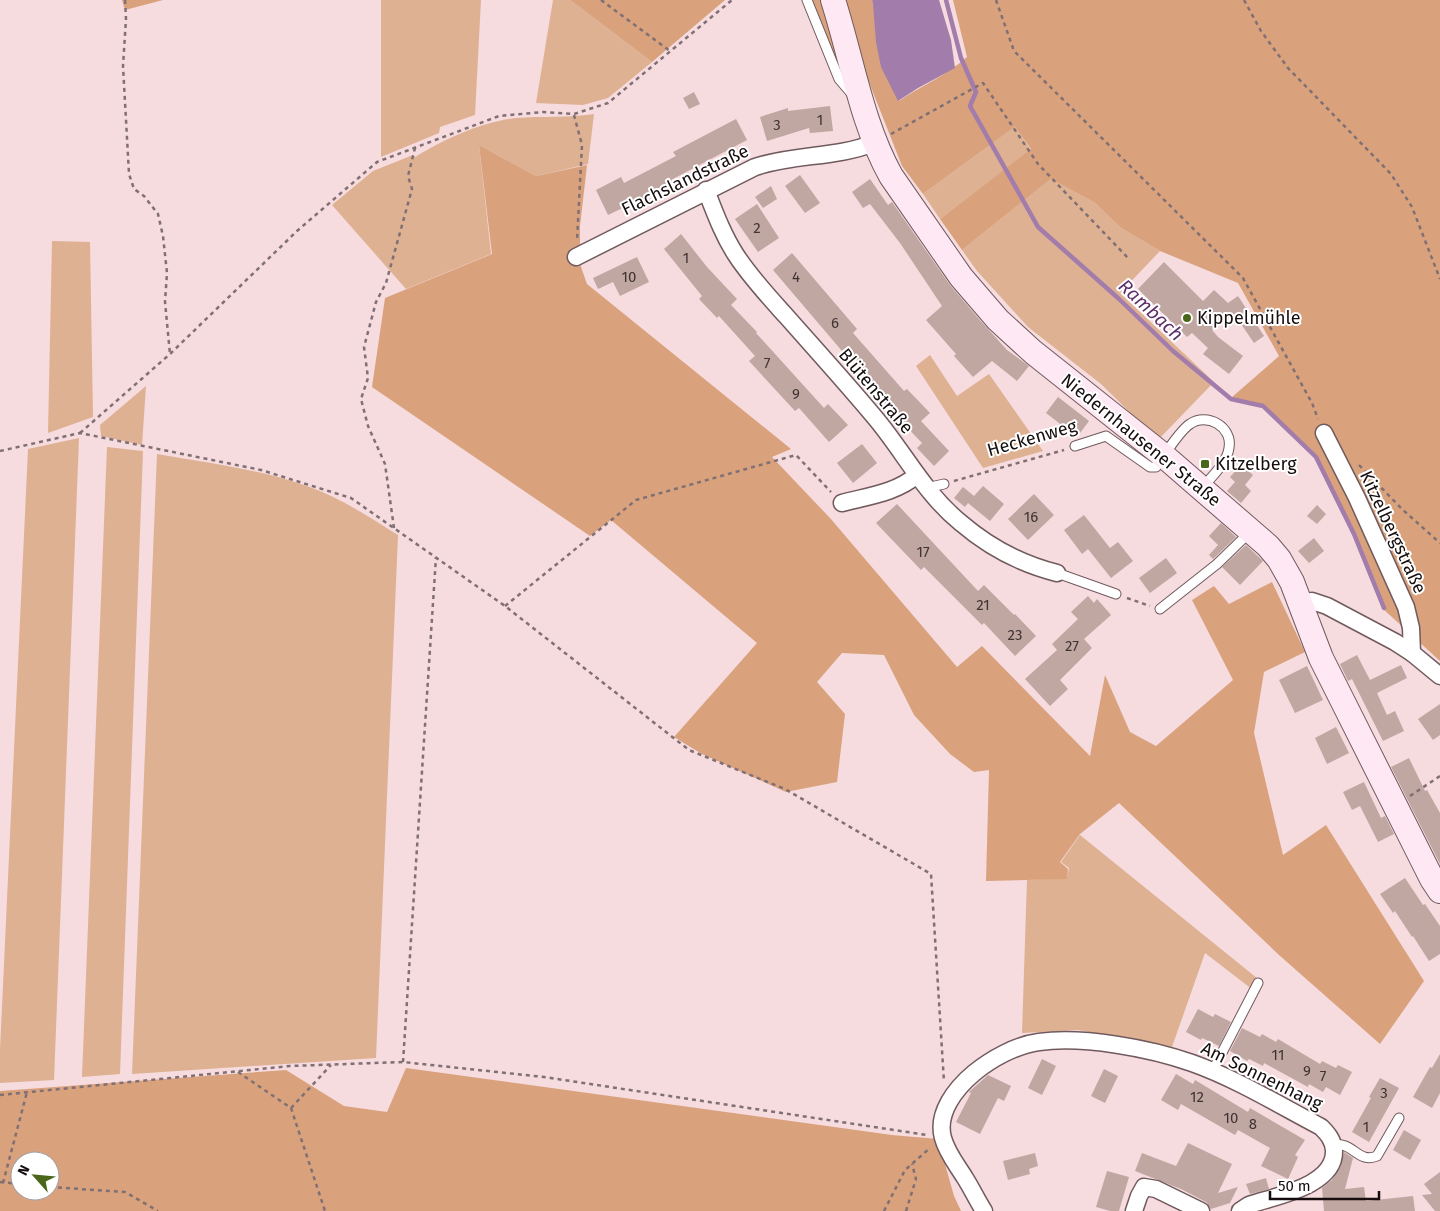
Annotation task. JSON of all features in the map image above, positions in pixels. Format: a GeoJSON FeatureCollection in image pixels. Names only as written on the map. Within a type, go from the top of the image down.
{"type":"FeatureCollection","features":[{"type":"Feature","properties":{"kind":"main road","name":"Niedernhausener Straße"},"geometry":{"type":"LineString","coordinates":[[833,0],[874,143],[891,176],[961,276],[998,320],[1033,352],[1164,456],[1268,546],[1279,559],[1292,582],[1321,658],[1432,879],[1440,891]]}},
{"type":"Feature","properties":{"kind":"street","name":"Flachslandstraße"},"geometry":{"type":"LineString","coordinates":[[576,257],[755,166],[773,161],[844,152],[874,143]]}},
{"type":"Feature","properties":{"kind":"street","name":"Blütenstraße"},"geometry":{"type":"LineString","coordinates":[[706,190],[722,231],[736,256],[754,280],[864,405],[892,439],[922,481],[959,522],[996,549],[1038,568],[1057,573]]}},
{"type":"Feature","properties":{"kind":"street","name":"Kitzelbergstraße"},"geometry":{"type":"LineString","coordinates":[[1324,433],[1357,498],[1406,607],[1411,628],[1412,653]]}},
{"type":"Feature","properties":{"kind":"street"},"geometry":{"type":"LineString","coordinates":[[842,503],[894,489],[907,483],[922,481]]}},
{"type":"Feature","properties":{"kind":"street"},"geometry":{"type":"LineString","coordinates":[[1300,603],[1312,601],[1327,606],[1395,642],[1440,676]]}},
{"type":"Feature","properties":{"kind":"street","name":"Am Sonnenhang"},"geometry":{"type":"LineString","coordinates":[[943,1138],[942,1122],[953,1095],[978,1070],[1014,1049],[1038,1042],[1086,1042],[1121,1046],[1168,1056],[1212,1072],[1240,1084],[1321,1127],[1327,1132],[1333,1145]]}},
{"type":"Feature","properties":{"kind":"street"},"geometry":{"type":"LineString","coordinates":[[943,1138],[953,1160],[984,1211]]}},
{"type":"Feature","properties":{"kind":"street"},"geometry":{"type":"LineString","coordinates":[[1240,1211],[1248,1205],[1295,1190],[1320,1178],[1326,1173],[1333,1160],[1333,1145]]}},
{"type":"Feature","properties":{"kind":"street"},"geometry":{"type":"LineString","coordinates":[[1134,1211],[1144,1187],[1156,1188],[1201,1211]]}},
{"type":"Feature","properties":{"kind":"lane"},"geometry":{"type":"LineString","coordinates":[[807,0],[839,79],[863,107]]}},
{"type":"Feature","properties":{"kind":"lane"},"geometry":{"type":"LineString","coordinates":[[1164,456],[1192,422],[1204,419],[1222,426],[1228,437],[1229,449],[1224,460],[1202,489]]}},
{"type":"Feature","properties":{"kind":"lane","name":"Heckenweg"},"geometry":{"type":"LineString","coordinates":[[1075,446],[1106,436],[1150,467],[1156,467],[1164,456]]}},
{"type":"Feature","properties":{"kind":"lane"},"geometry":{"type":"LineString","coordinates":[[922,481],[944,484]]}},
{"type":"Feature","properties":{"kind":"lane"},"geometry":{"type":"LineString","coordinates":[[1160,609],[1217,564],[1251,531]]}},
{"type":"Feature","properties":{"kind":"lane"},"geometry":{"type":"LineString","coordinates":[[1057,573],[1116,594]]}},
{"type":"Feature","properties":{"kind":"lane"},"geometry":{"type":"LineString","coordinates":[[1212,1072],[1258,982]]}},
{"type":"Feature","properties":{"kind":"lane"},"geometry":{"type":"LineString","coordinates":[[1333,1145],[1342,1144],[1363,1156],[1377,1156],[1399,1118]]}},
{"type":"Feature","properties":{"kind":"path"},"geometry":{"type":"LineString","coordinates":[[125,0],[126,19],[123,66],[129,174],[134,189],[144,196],[158,214],[163,236],[167,273],[165,302],[170,354]]}},
{"type":"Feature","properties":{"kind":"path"},"geometry":{"type":"LineString","coordinates":[[601,0],[670,51]]}},
{"type":"Feature","properties":{"kind":"path"},"geometry":{"type":"LineString","coordinates":[[80,433],[170,354],[298,231],[377,162],[499,116],[543,112],[574,114],[608,103],[732,0]]}},
{"type":"Feature","properties":{"kind":"path"},"geometry":{"type":"LineString","coordinates":[[996,0],[1014,51],[1243,278],[1312,402],[1324,433]]}},
{"type":"Feature","properties":{"kind":"path"},"geometry":{"type":"LineString","coordinates":[[1244,0],[1261,30],[1288,68],[1391,174],[1412,207],[1440,279]]}},
{"type":"Feature","properties":{"kind":"path"},"geometry":{"type":"LineString","coordinates":[[874,143],[983,83],[1038,164],[1129,259]]}},
{"type":"Feature","properties":{"kind":"path"},"geometry":{"type":"LineString","coordinates":[[574,114],[582,145],[576,257]]}},
{"type":"Feature","properties":{"kind":"path"},"geometry":{"type":"LineString","coordinates":[[394,528],[385,464],[368,426],[362,399],[368,378],[364,347],[376,302],[386,283],[412,189],[408,176],[415,148]]}},
{"type":"Feature","properties":{"kind":"path"},"geometry":{"type":"LineString","coordinates":[[0,451],[80,433],[270,473],[351,498],[505,606],[689,750],[786,789],[931,874],[946,1110]]}},
{"type":"Feature","properties":{"kind":"path","name":"Heckenweg"},"geometry":{"type":"LineString","coordinates":[[944,484],[1075,446]]}},
{"type":"Feature","properties":{"kind":"path"},"geometry":{"type":"LineString","coordinates":[[505,606],[636,500],[796,454],[842,503]]}},
{"type":"Feature","properties":{"kind":"path"},"geometry":{"type":"LineString","coordinates":[[1356,463],[1403,510],[1440,543]]}},
{"type":"Feature","properties":{"kind":"path"},"geometry":{"type":"LineString","coordinates":[[403,1062],[436,557]]}},
{"type":"Feature","properties":{"kind":"path"},"geometry":{"type":"LineString","coordinates":[[1116,594],[1160,609]]}},
{"type":"Feature","properties":{"kind":"path"},"geometry":{"type":"LineString","coordinates":[[1396,806],[1440,776]]}},
{"type":"Feature","properties":{"kind":"path"},"geometry":{"type":"LineString","coordinates":[[0,1095],[290,1066],[403,1062],[544,1077],[943,1138]]}},
{"type":"Feature","properties":{"kind":"path"},"geometry":{"type":"LineString","coordinates":[[292,1108],[331,1064]]}},
{"type":"Feature","properties":{"kind":"path"},"geometry":{"type":"LineString","coordinates":[[237,1071],[292,1108],[325,1211]]}},
{"type":"Feature","properties":{"kind":"path"},"geometry":{"type":"LineString","coordinates":[[1,1183],[27,1092]]}},
{"type":"Feature","properties":{"kind":"path"},"geometry":{"type":"LineString","coordinates":[[884,1211],[905,1170],[943,1138]]}},
{"type":"Feature","properties":{"kind":"path"},"geometry":{"type":"LineString","coordinates":[[906,1211],[916,1179],[912,1164]]}},
{"type":"Feature","properties":{"kind":"path"},"geometry":{"type":"LineString","coordinates":[[60,1188],[125,1192],[158,1211]]}},
{"type":"Feature","properties":{"kind":"shaded area"},"geometry":{"type":"Polygon","coordinates":[[[122,0],[163,0],[125,10],[122,0]]]}},
{"type":"Feature","properties":{"kind":"shaded area"},"geometry":{"type":"Polygon","coordinates":[[[381,0],[481,0],[475,115],[440,127],[439,133],[381,157],[381,0]]]}},
{"type":"Feature","properties":{"kind":"shaded area"},"geometry":{"type":"Polygon","coordinates":[[[553,0],[570,0],[652,62],[608,98],[583,105],[536,103],[553,0]]]}},
{"type":"Feature","properties":{"kind":"shaded area"},"geometry":{"type":"Polygon","coordinates":[[[570,0],[725,0],[652,62],[570,0]]]}},
{"type":"Feature","properties":{"kind":"shaded area"},"geometry":{"type":"Polygon","coordinates":[[[810,0],[823,0],[843,75],[825,39],[810,0]]]}},
{"type":"Feature","properties":{"kind":"shaded area"},"geometry":{"type":"Polygon","coordinates":[[[843,0],[872,0],[899,101],[967,57],[953,0],[1440,0],[1440,661],[1382,608],[1354,533],[1317,456],[1263,405],[1231,398],[1279,356],[1238,283],[1160,251],[1121,228],[1095,203],[1051,179],[962,250],[940,219],[1031,149],[1015,127],[923,194],[902,166],[867,77],[843,0]]]}},
{"type":"Feature","properties":{"kind":"shaded area"},"geometry":{"type":"Polygon","coordinates":[[[872,0],[939,0],[951,40],[955,68],[898,101],[881,67],[876,42],[872,0]]]}},
{"type":"Feature","properties":{"kind":"shaded area"},"geometry":{"type":"Polygon","coordinates":[[[594,114],[588,164],[536,176],[479,145],[491,254],[406,289],[332,205],[373,171],[413,155],[415,157],[477,127],[516,118],[594,114]]]}},
{"type":"Feature","properties":{"kind":"shaded area"},"geometry":{"type":"Polygon","coordinates":[[[1015,127],[1031,150],[940,219],[923,194],[1015,127]]]}},
{"type":"Feature","properties":{"kind":"shaded area"},"geometry":{"type":"Polygon","coordinates":[[[479,145],[536,176],[587,165],[580,226],[580,264],[587,284],[791,449],[772,457],[830,518],[957,667],[982,646],[1090,756],[1105,675],[1130,732],[1156,746],[1233,680],[1192,600],[1214,586],[1229,604],[1272,582],[1305,652],[1264,672],[1254,733],[1283,855],[1326,825],[1424,981],[1380,1044],[1279,955],[1119,803],[1080,834],[1060,862],[1068,869],[1067,879],[986,881],[989,770],[974,772],[950,754],[914,715],[884,655],[842,653],[817,682],[845,714],[837,782],[786,792],[702,754],[674,737],[757,643],[611,520],[590,536],[372,387],[385,298],[492,254],[479,145]]]}},
{"type":"Feature","properties":{"kind":"shaded area"},"geometry":{"type":"Polygon","coordinates":[[[1051,179],[1095,203],[1121,228],[1160,251],[1120,293],[1214,382],[1158,440],[1101,384],[1028,327],[977,271],[962,250],[1051,179]]]}},
{"type":"Feature","properties":{"kind":"shaded area"},"geometry":{"type":"Polygon","coordinates":[[[52,241],[90,242],[93,417],[48,433],[52,241]]]}},
{"type":"Feature","properties":{"kind":"shaded area"},"geometry":{"type":"Polygon","coordinates":[[[930,355],[957,396],[989,374],[1043,451],[983,468],[916,366],[930,355]]]}},
{"type":"Feature","properties":{"kind":"shaded area"},"geometry":{"type":"Polygon","coordinates":[[[146,386],[142,445],[101,436],[100,425],[146,386]]]}},
{"type":"Feature","properties":{"kind":"shaded area"},"geometry":{"type":"Polygon","coordinates":[[[79,438],[54,1080],[0,1083],[28,449],[79,438]]]}},
{"type":"Feature","properties":{"kind":"shaded area"},"geometry":{"type":"Polygon","coordinates":[[[107,447],[143,451],[120,1074],[82,1077],[107,447]]]}},
{"type":"Feature","properties":{"kind":"shaded area"},"geometry":{"type":"Polygon","coordinates":[[[157,454],[252,471],[307,486],[365,514],[398,535],[376,1058],[132,1074],[157,454]]]}},
{"type":"Feature","properties":{"kind":"shaded area"},"geometry":{"type":"Polygon","coordinates":[[[1080,835],[1263,983],[1257,993],[1205,953],[1172,1047],[1078,1030],[1022,1033],[1027,880],[1067,878],[1069,868],[1061,862],[1080,835]]]}},
{"type":"Feature","properties":{"kind":"shaded area"},"geometry":{"type":"Polygon","coordinates":[[[406,1068],[892,1135],[938,1139],[954,1196],[961,1211],[0,1211],[0,1091],[286,1070],[344,1106],[387,1112],[406,1068]]]}},
{"type":"Feature","properties":{"kind":"building"},"geometry":{"type":"Polygon","coordinates":[[[694,92],[700,104],[689,109],[683,98],[694,92]]]}},
{"type":"Feature","properties":{"kind":"building"},"geometry":{"type":"Polygon","coordinates":[[[830,106],[833,131],[810,133],[809,128],[767,141],[760,117],[788,108],[788,111],[830,106]]]}},
{"type":"Feature","properties":{"kind":"building"},"geometry":{"type":"Polygon","coordinates":[[[736,119],[747,140],[671,180],[673,184],[608,215],[596,190],[621,177],[624,183],[676,156],[673,152],[736,119]]]}},
{"type":"Feature","properties":{"kind":"building"},"geometry":{"type":"Polygon","coordinates":[[[800,175],[820,203],[805,213],[785,186],[800,175]]]}},
{"type":"Feature","properties":{"kind":"building"},"geometry":{"type":"Polygon","coordinates":[[[870,179],[888,205],[892,202],[950,285],[1007,350],[1029,366],[1017,381],[992,361],[973,377],[954,356],[956,354],[926,320],[942,306],[900,243],[870,204],[863,208],[852,192],[870,179]]]}},
{"type":"Feature","properties":{"kind":"building"},"geometry":{"type":"Polygon","coordinates":[[[771,186],[777,199],[763,208],[755,197],[771,186]]]}},
{"type":"Feature","properties":{"kind":"building"},"geometry":{"type":"Polygon","coordinates":[[[757,204],[779,238],[758,252],[735,219],[757,204]]]}},
{"type":"Feature","properties":{"kind":"building"},"geometry":{"type":"Polygon","coordinates":[[[681,234],[707,267],[737,299],[731,305],[824,408],[828,404],[848,425],[829,442],[799,408],[795,411],[749,361],[755,356],[719,316],[717,318],[699,299],[702,296],[664,249],[681,234]]]}},
{"type":"Feature","properties":{"kind":"building"},"geometry":{"type":"Polygon","coordinates":[[[792,253],[857,329],[853,333],[904,391],[907,389],[930,413],[921,421],[949,451],[934,466],[917,448],[922,443],[862,380],[865,378],[773,270],[792,253]]]}},
{"type":"Feature","properties":{"kind":"building"},"geometry":{"type":"Polygon","coordinates":[[[637,257],[649,282],[620,296],[613,282],[598,289],[593,278],[637,257]]]}},
{"type":"Feature","properties":{"kind":"building","name":"Kippelmühle"},"geometry":{"type":"Polygon","coordinates":[[[1164,262],[1203,301],[1214,290],[1228,303],[1238,296],[1264,336],[1254,343],[1235,315],[1212,330],[1218,337],[1243,356],[1229,374],[1203,354],[1208,348],[1192,333],[1187,337],[1138,289],[1164,262]]]}},
{"type":"Feature","properties":{"kind":"building"},"geometry":{"type":"Polygon","coordinates":[[[1058,397],[1089,421],[1077,437],[1046,413],[1058,397]]]}},
{"type":"Feature","properties":{"kind":"building"},"geometry":{"type":"Polygon","coordinates":[[[862,444],[877,463],[853,483],[837,463],[862,444]]]}},
{"type":"Feature","properties":{"kind":"building"},"geometry":{"type":"Polygon","coordinates":[[[1241,465],[1253,475],[1245,485],[1251,491],[1241,503],[1227,491],[1235,482],[1230,477],[1241,465]]]}},
{"type":"Feature","properties":{"kind":"building"},"geometry":{"type":"Polygon","coordinates":[[[983,486],[1004,504],[990,521],[968,503],[965,507],[954,498],[963,487],[974,496],[983,486]]]}},
{"type":"Feature","properties":{"kind":"building"},"geometry":{"type":"Polygon","coordinates":[[[1034,494],[1054,515],[1028,540],[1008,519],[1034,494]]]}},
{"type":"Feature","properties":{"kind":"building"},"geometry":{"type":"Polygon","coordinates":[[[897,504],[978,591],[984,585],[1036,636],[1015,656],[984,623],[982,625],[924,567],[921,570],[876,523],[897,504]]]}},
{"type":"Feature","properties":{"kind":"building"},"geometry":{"type":"Polygon","coordinates":[[[1317,505],[1326,514],[1317,524],[1307,516],[1317,505]]]}},
{"type":"Feature","properties":{"kind":"building"},"geometry":{"type":"Polygon","coordinates":[[[1084,515],[1110,548],[1118,542],[1133,561],[1111,578],[1088,549],[1082,554],[1064,530],[1084,515]]]}},
{"type":"Feature","properties":{"kind":"building"},"geometry":{"type":"Polygon","coordinates":[[[1221,523],[1236,537],[1213,559],[1209,555],[1218,545],[1209,536],[1221,523]]]}},
{"type":"Feature","properties":{"kind":"building"},"geometry":{"type":"Polygon","coordinates":[[[1314,538],[1324,551],[1309,563],[1298,551],[1314,538]]]}},
{"type":"Feature","properties":{"kind":"building"},"geometry":{"type":"Polygon","coordinates":[[[1246,545],[1263,561],[1240,585],[1222,567],[1246,545]]]}},
{"type":"Feature","properties":{"kind":"building"},"geometry":{"type":"Polygon","coordinates":[[[1166,558],[1177,573],[1150,593],[1139,578],[1166,558]]]}},
{"type":"Feature","properties":{"kind":"building"},"geometry":{"type":"Polygon","coordinates":[[[1088,596],[1094,603],[1097,599],[1111,615],[1084,639],[1092,648],[1060,680],[1068,689],[1050,706],[1025,679],[1057,650],[1052,644],[1078,619],[1071,612],[1088,596]]]}},
{"type":"Feature","properties":{"kind":"building"},"geometry":{"type":"Polygon","coordinates":[[[1357,655],[1370,680],[1401,665],[1407,678],[1377,693],[1387,715],[1395,711],[1404,731],[1383,741],[1352,679],[1348,681],[1340,664],[1357,655]]]}},
{"type":"Feature","properties":{"kind":"building"},"geometry":{"type":"Polygon","coordinates":[[[1307,666],[1323,700],[1295,713],[1279,680],[1307,666]]]}},
{"type":"Feature","properties":{"kind":"building"},"geometry":{"type":"Polygon","coordinates":[[[1440,704],[1440,735],[1433,740],[1418,719],[1440,704]]]}},
{"type":"Feature","properties":{"kind":"building"},"geometry":{"type":"Polygon","coordinates":[[[1336,727],[1349,753],[1327,764],[1315,738],[1336,727]]]}},
{"type":"Feature","properties":{"kind":"building"},"geometry":{"type":"Polygon","coordinates":[[[1409,758],[1425,791],[1427,790],[1440,813],[1440,864],[1391,767],[1409,758]]]}},
{"type":"Feature","properties":{"kind":"building"},"geometry":{"type":"Polygon","coordinates":[[[1364,782],[1381,818],[1385,816],[1394,834],[1378,842],[1360,806],[1352,810],[1343,792],[1364,782]]]}},
{"type":"Feature","properties":{"kind":"building"},"geometry":{"type":"Polygon","coordinates":[[[1405,878],[1440,926],[1440,954],[1429,961],[1395,911],[1393,913],[1380,894],[1405,878]]]}},
{"type":"Feature","properties":{"kind":"building"},"geometry":{"type":"Polygon","coordinates":[[[1198,1009],[1213,1017],[1215,1014],[1231,1022],[1219,1046],[1202,1038],[1201,1040],[1186,1032],[1198,1009]]]}},
{"type":"Feature","properties":{"kind":"building"},"geometry":{"type":"Polygon","coordinates":[[[1242,1028],[1260,1037],[1262,1034],[1276,1042],[1278,1039],[1320,1064],[1322,1061],[1336,1068],[1338,1065],[1352,1072],[1340,1095],[1326,1087],[1323,1092],[1309,1084],[1308,1087],[1264,1063],[1263,1066],[1249,1059],[1247,1061],[1230,1051],[1242,1028]]]}},
{"type":"Feature","properties":{"kind":"building"},"geometry":{"type":"Polygon","coordinates":[[[1440,1054],[1440,1093],[1432,1108],[1413,1097],[1430,1067],[1432,1068],[1440,1054]]]}},
{"type":"Feature","properties":{"kind":"building"},"geometry":{"type":"Polygon","coordinates":[[[1042,1059],[1056,1066],[1042,1095],[1028,1088],[1042,1059]]]}},
{"type":"Feature","properties":{"kind":"building"},"geometry":{"type":"Polygon","coordinates":[[[1104,1069],[1118,1076],[1105,1103],[1091,1096],[1104,1069]]]}},
{"type":"Feature","properties":{"kind":"building"},"geometry":{"type":"Polygon","coordinates":[[[1176,1074],[1193,1084],[1195,1080],[1248,1112],[1250,1108],[1305,1140],[1295,1155],[1298,1157],[1288,1179],[1261,1166],[1270,1148],[1238,1130],[1235,1135],[1181,1104],[1178,1110],[1161,1100],[1176,1074]]]}},
{"type":"Feature","properties":{"kind":"building"},"geometry":{"type":"Polygon","coordinates":[[[988,1075],[1011,1086],[1004,1101],[998,1098],[980,1134],[956,1122],[971,1093],[969,1092],[988,1075]]]}},
{"type":"Feature","properties":{"kind":"building"},"geometry":{"type":"Polygon","coordinates":[[[1380,1078],[1399,1088],[1369,1142],[1352,1132],[1380,1078]]]}},
{"type":"Feature","properties":{"kind":"building"},"geometry":{"type":"Polygon","coordinates":[[[1404,1130],[1421,1140],[1410,1160],[1393,1150],[1404,1130]]]}},
{"type":"Feature","properties":{"kind":"building"},"geometry":{"type":"Polygon","coordinates":[[[1188,1143],[1232,1164],[1218,1193],[1238,1187],[1230,1203],[1211,1209],[1206,1202],[1181,1189],[1135,1171],[1142,1153],[1176,1166],[1188,1143]]]}},
{"type":"Feature","properties":{"kind":"building"},"geometry":{"type":"Polygon","coordinates":[[[1344,1152],[1353,1158],[1345,1189],[1364,1187],[1366,1201],[1413,1196],[1415,1211],[1324,1211],[1322,1188],[1332,1180],[1340,1168],[1344,1152]]]}},
{"type":"Feature","properties":{"kind":"building"},"geometry":{"type":"Polygon","coordinates":[[[1035,1153],[1038,1166],[1029,1169],[1030,1174],[1008,1180],[1003,1161],[1035,1153]]]}},
{"type":"Feature","properties":{"kind":"building"},"geometry":{"type":"Polygon","coordinates":[[[1107,1171],[1129,1177],[1119,1211],[1110,1211],[1096,1207],[1107,1171]]]}},
{"type":"Feature","properties":{"kind":"building"},"geometry":{"type":"Polygon","coordinates":[[[1440,1172],[1440,1211],[1435,1211],[1422,1195],[1432,1194],[1424,1184],[1440,1172]]]}},
{"type":"Feature","properties":{"kind":"building"},"geometry":{"type":"Polygon","coordinates":[[[1266,1178],[1269,1189],[1250,1194],[1246,1184],[1266,1178]]]}},
{"type":"Feature","properties":{"kind":"waterway","name":"Rambach"},"geometry":{"type":"LineString","coordinates":[[946,0],[961,58],[976,92],[970,106],[1038,227],[1118,298],[1173,351],[1231,399],[1263,406],[1316,457],[1354,534],[1384,608]]}},
{"type":"Feature","properties":{"kind":"place","name":"Kippelmühle"},"geometry":{"type":"Point","coordinates":[1187,318]}},
{"type":"Feature","properties":{"kind":"place","name":"Kitzelberg"},"geometry":{"type":"Point","coordinates":[1205,464]}}]}
